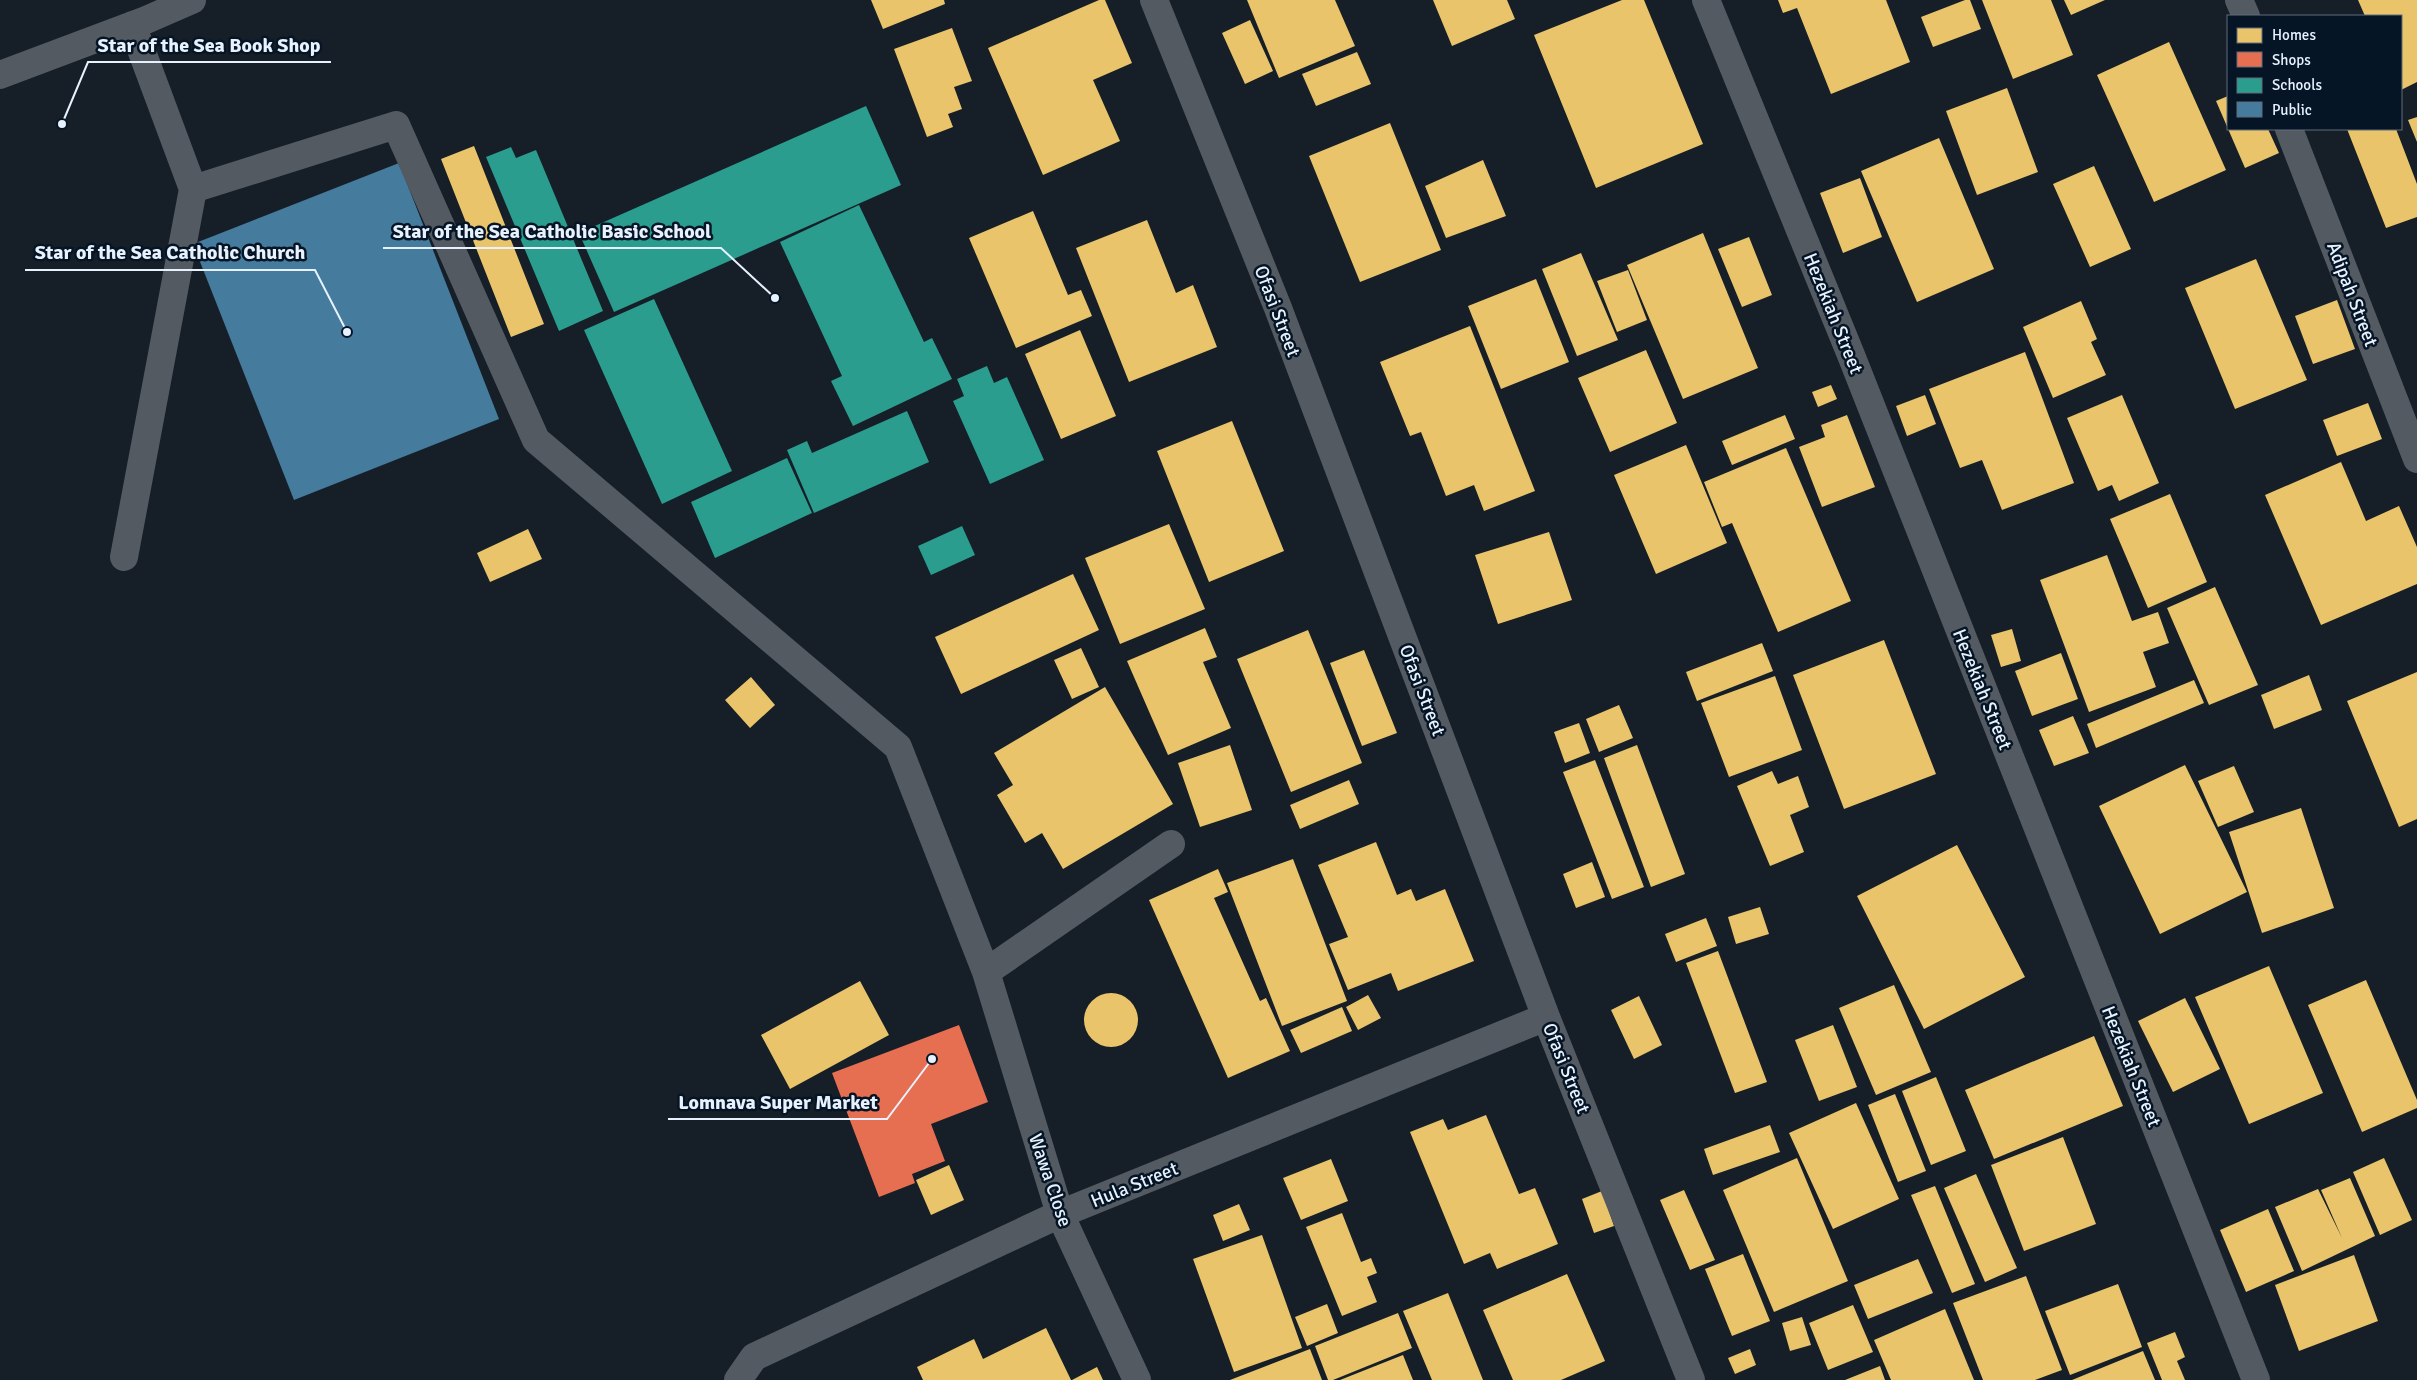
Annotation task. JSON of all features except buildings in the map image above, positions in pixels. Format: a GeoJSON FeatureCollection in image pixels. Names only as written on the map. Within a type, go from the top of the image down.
{"type":"FeatureCollection","features":[{"type":"Feature","properties":{"kind":"street"},"geometry":{"type":"LineString","coordinates":[[0,75],[141,15],[192,0]]}},
{"type":"Feature","properties":{"kind":"street","name":"Ofasi Street"},"geometry":{"type":"LineString","coordinates":[[1154,0],[1278,308],[1546,1017],[1691,1380]]}},
{"type":"Feature","properties":{"kind":"street","name":"Hezekiah Street"},"geometry":{"type":"LineString","coordinates":[[1706,0],[1851,356],[2256,1380]]}},
{"type":"Feature","properties":{"kind":"street"},"geometry":{"type":"LineString","coordinates":[[2239,0],[2246,15]]}},
{"type":"Feature","properties":{"kind":"street"},"geometry":{"type":"LineString","coordinates":[[124,557],[193,189],[141,15]]}},
{"type":"Feature","properties":{"kind":"street","name":"Wawa Close"},"geometry":{"type":"LineString","coordinates":[[193,189],[396,125],[536,440],[898,747],[986,972],[1060,1214],[1137,1380]]}},
{"type":"Feature","properties":{"kind":"street","name":"Adipah Street"},"geometry":{"type":"LineString","coordinates":[[2289,130],[2417,458]]}},
{"type":"Feature","properties":{"kind":"street"},"geometry":{"type":"LineString","coordinates":[[986,972],[1171,844]]}},
{"type":"Feature","properties":{"kind":"street","name":"Hula Street"},"geometry":{"type":"LineString","coordinates":[[738,1380],[754,1357],[1060,1214],[1546,1017]]}},
{"type":"Feature","properties":{"kind":"place","name":"Star of the Sea Book Shop"},"geometry":{"type":"Point","coordinates":[62,124]}},
{"type":"Feature","properties":{"kind":"place","name":"Star of the Sea Catholic Basic School"},"geometry":{"type":"Point","coordinates":[775,298]}},
{"type":"Feature","properties":{"kind":"place","name":"Star of the Sea Catholic Church"},"geometry":{"type":"Point","coordinates":[347,332]}},
{"type":"Feature","properties":{"kind":"place","name":"Lomnava Super Market"},"geometry":{"type":"Point","coordinates":[932,1059]}}]}
